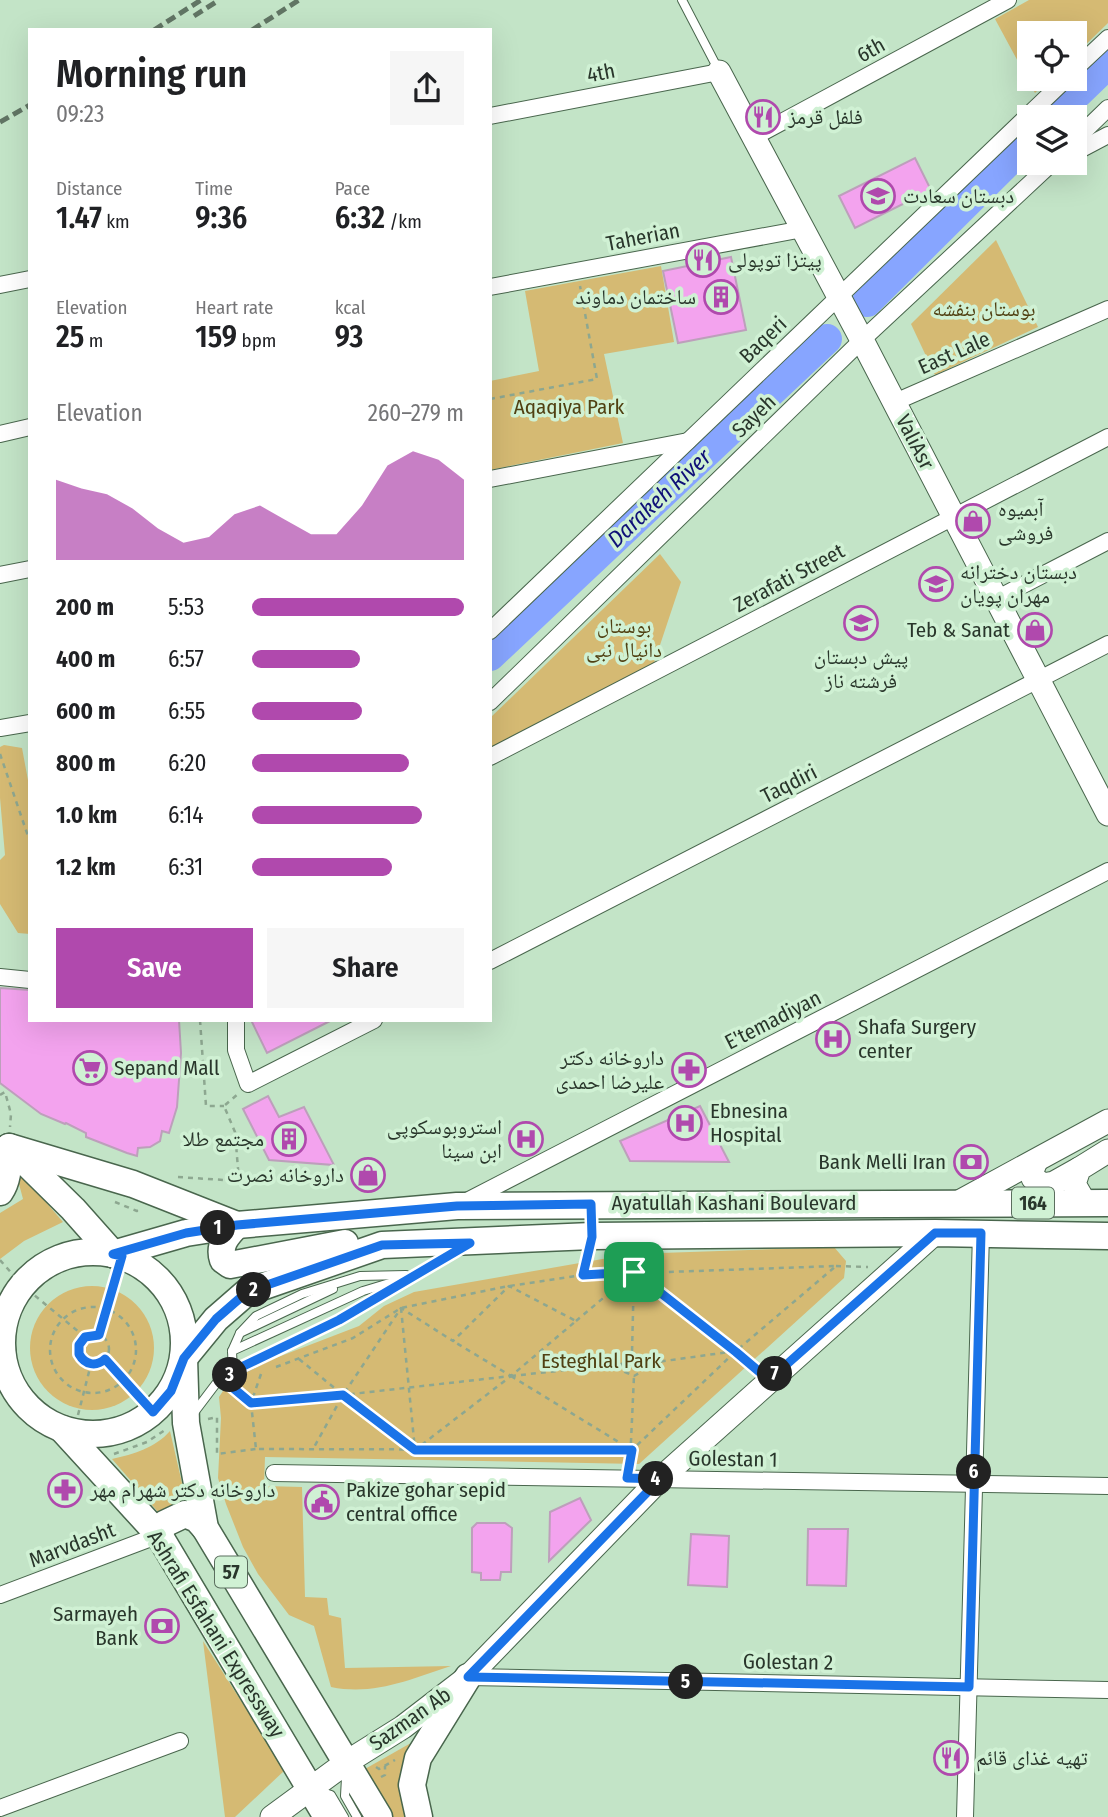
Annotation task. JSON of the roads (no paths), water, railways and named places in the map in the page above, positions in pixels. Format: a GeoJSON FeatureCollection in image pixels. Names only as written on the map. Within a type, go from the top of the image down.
{"type":"FeatureCollection","features":[{"type":"Feature","properties":{"kind":"main road","name":"ValiAsr"},"geometry":{"type":"LineString","coordinates":[[719,72],[895,402],[1108,814]]}},
{"type":"Feature","properties":{"kind":"main road"},"geometry":{"type":"LineString","coordinates":[[958,1202],[1108,1121]]}},
{"type":"Feature","properties":{"kind":"main road"},"geometry":{"type":"LineString","coordinates":[[7,1133],[237,1225],[227,1235],[222,1247],[223,1261],[230,1265],[352,1242],[382,1245]]}},
{"type":"Feature","properties":{"kind":"main road"},"geometry":{"type":"LineString","coordinates":[[0,1192],[8,1172],[7,1133]]}},
{"type":"Feature","properties":{"kind":"main road"},"geometry":{"type":"LineString","coordinates":[[7,1133],[117,1255]]}},
{"type":"Feature","properties":{"kind":"main road"},"geometry":{"type":"LineString","coordinates":[[1036,1161],[1032,1171],[1033,1178],[1043,1185],[1054,1184],[1108,1151]]}},
{"type":"Feature","properties":{"kind":"main road"},"geometry":{"type":"LineString","coordinates":[[1079,1169],[1074,1184],[1096,1203]]}},
{"type":"Feature","properties":{"kind":"main road","name":"Ayatullah Kashani Boulevard"},"geometry":{"type":"LineString","coordinates":[[117,1255],[186,1233],[237,1225],[457,1206],[1096,1203]]}},
{"type":"Feature","properties":{"kind":"main road","name":"Ayatullah Kashani Boulevard"},"geometry":{"type":"LineString","coordinates":[[184,1358],[216,1319],[247,1292],[382,1245],[592,1237],[935,1233],[1108,1236]]}},
{"type":"Feature","properties":{"kind":"main road","name":"Sazman Ab"},"geometry":{"type":"LineString","coordinates":[[272,1817],[310,1787],[403,1727],[468,1677],[660,1479],[935,1233]]}},
{"type":"Feature","properties":{"kind":"main road"},"geometry":{"type":"LineString","coordinates":[[117,1255],[87,1252],[61,1258],[38,1270],[22,1285],[7,1312],[4,1324],[1,1349],[5,1386],[32,1412],[67,1431],[97,1435],[131,1426],[179,1420]]}},
{"type":"Feature","properties":{"kind":"main road","name":"Ashrafi Esfahani Expressway"},"geometry":{"type":"LineString","coordinates":[[117,1255],[149,1271],[168,1290],[175,1302],[183,1327],[184,1358],[179,1420],[205,1528],[379,1817]]}},
{"type":"Feature","properties":{"kind":"main road","name":"Ashrafi Esfahani Expressway"},"geometry":{"type":"LineString","coordinates":[[67,1431],[159,1535],[327,1817]]}},
{"type":"Feature","properties":{"kind":"main road"},"geometry":{"type":"LineString","coordinates":[[159,1535],[164,1524],[185,1514],[197,1519],[205,1528]]}},
{"type":"Feature","properties":{"kind":"main road"},"geometry":{"type":"LineString","coordinates":[[419,1817],[412,1785],[418,1758],[468,1677]]}},
{"type":"Feature","properties":{"kind":"street","name":"6th"},"geometry":{"type":"LineString","coordinates":[[754,137],[1008,0]]}},
{"type":"Feature","properties":{"kind":"street"},"geometry":{"type":"LineString","coordinates":[[1087,58],[1108,38]]}},
{"type":"Feature","properties":{"kind":"street","name":"4th"},"geometry":{"type":"LineString","coordinates":[[492,116],[719,72]]}},
{"type":"Feature","properties":{"kind":"street","name":"Baqeri"},"geometry":{"type":"LineString","coordinates":[[492,629],[1053,91]]}},
{"type":"Feature","properties":{"kind":"street"},"geometry":{"type":"LineString","coordinates":[[1087,128],[1108,108]]}},
{"type":"Feature","properties":{"kind":"street"},"geometry":{"type":"LineString","coordinates":[[1087,146],[1108,135]]}},
{"type":"Feature","properties":{"kind":"street","name":"Sayeh"},"geometry":{"type":"LineString","coordinates":[[492,700],[862,340],[1040,175]]}},
{"type":"Feature","properties":{"kind":"street","name":"Taherian"},"geometry":{"type":"LineString","coordinates":[[492,287],[803,229]]}},
{"type":"Feature","properties":{"kind":"street"},"geometry":{"type":"LineString","coordinates":[[0,285],[28,279]]}},
{"type":"Feature","properties":{"kind":"street","name":"East Lale"},"geometry":{"type":"LineString","coordinates":[[895,402],[1108,309]]}},
{"type":"Feature","properties":{"kind":"street"},"geometry":{"type":"LineString","coordinates":[[0,434],[28,427]]}},
{"type":"Feature","properties":{"kind":"street","name":"Zerafati Street"},"geometry":{"type":"LineString","coordinates":[[492,756],[1108,437]]}},
{"type":"Feature","properties":{"kind":"street"},"geometry":{"type":"LineString","coordinates":[[492,479],[688,441]]}},
{"type":"Feature","properties":{"kind":"street"},"geometry":{"type":"LineString","coordinates":[[996,599],[1108,541]]}},
{"type":"Feature","properties":{"kind":"street"},"geometry":{"type":"LineString","coordinates":[[0,575],[28,569]]}},
{"type":"Feature","properties":{"kind":"street","name":"Taqdiri"},"geometry":{"type":"LineString","coordinates":[[492,960],[1108,644]]}},
{"type":"Feature","properties":{"kind":"street"},"geometry":{"type":"LineString","coordinates":[[0,728],[28,723]]}},
{"type":"Feature","properties":{"kind":"street","name":"E'temadiyan"},"geometry":{"type":"LineString","coordinates":[[457,1206],[1108,871]]}},
{"type":"Feature","properties":{"kind":"street"},"geometry":{"type":"LineString","coordinates":[[0,977],[28,980]]}},
{"type":"Feature","properties":{"kind":"street"},"geometry":{"type":"LineString","coordinates":[[236,1022],[236,1050],[248,1084],[370,1022]]}},
{"type":"Feature","properties":{"kind":"street"},"geometry":{"type":"LineString","coordinates":[[965,1817],[981,1233]]}},
{"type":"Feature","properties":{"kind":"street","name":"Golestan 1"},"geometry":{"type":"LineString","coordinates":[[274,1473],[1108,1486]]}},
{"type":"Feature","properties":{"kind":"street","name":"Marvdasht"},"geometry":{"type":"LineString","coordinates":[[0,1595],[159,1535]]}},
{"type":"Feature","properties":{"kind":"street","name":"Golestan 2"},"geometry":{"type":"LineString","coordinates":[[468,1677],[1108,1690]]}},
{"type":"Feature","properties":{"kind":"street"},"geometry":{"type":"LineString","coordinates":[[0,1808],[180,1741]]}},
{"type":"Feature","properties":{"kind":"lane"},"geometry":{"type":"LineString","coordinates":[[682,0],[719,72]]}},
{"type":"Feature","properties":{"kind":"lane"},"geometry":{"type":"LineString","coordinates":[[179,1420],[218,1381],[233,1371],[339,1320],[470,1243]]}},
{"type":"Feature","properties":{"kind":"lane"},"geometry":{"type":"LineString","coordinates":[[233,1371],[232,1351],[240,1333],[360,1276],[419,1274]]}},
{"type":"Feature","properties":{"kind":"lane"},"geometry":{"type":"LineString","coordinates":[[232,1351],[363,1290],[419,1274]]}},
{"type":"Feature","properties":{"kind":"lane"},"geometry":{"type":"LineString","coordinates":[[347,1762],[345,1796],[358,1817]]}},
{"type":"Feature","properties":{"kind":"lane"},"geometry":{"type":"LineString","coordinates":[[310,1787],[331,1795],[344,1817]]}},
{"type":"Feature","properties":{"kind":"waterway","name":"Darakeh River"},"geometry":{"type":"LineString","coordinates":[[1065,105],[1108,64]]}},
{"type":"Feature","properties":{"kind":"waterway","name":"Darakeh River"},"geometry":{"type":"LineString","coordinates":[[867,302],[1017,153]]}},
{"type":"Feature","properties":{"kind":"waterway","name":"Darakeh River"},"geometry":{"type":"LineString","coordinates":[[492,654],[827,339]]}},
{"type":"Feature","properties":{"kind":"railway"},"geometry":{"type":"LineString","coordinates":[[157,28],[201,0]]}},
{"type":"Feature","properties":{"kind":"railway"},"geometry":{"type":"LineString","coordinates":[[194,16],[219,0]]}},
{"type":"Feature","properties":{"kind":"railway"},"geometry":{"type":"LineString","coordinates":[[255,28],[299,0]]}},
{"type":"Feature","properties":{"kind":"railway"},"geometry":{"type":"LineString","coordinates":[[0,122],[28,106]]}},
{"type":"Feature","properties":{"kind":"place","name":"فلفل قرمز"},"geometry":{"type":"Point","coordinates":[763,117]}},
{"type":"Feature","properties":{"kind":"place","name":"دبستان سعادت"},"geometry":{"type":"Point","coordinates":[878,196]}},
{"type":"Feature","properties":{"kind":"place","name":"پیتزا توپولی"},"geometry":{"type":"Point","coordinates":[703,260]}},
{"type":"Feature","properties":{"kind":"place","name":"ساختمان دماوند"},"geometry":{"type":"Point","coordinates":[721,297]}},
{"type":"Feature","properties":{"kind":"place","name":"آبمیوه فروشی"},"geometry":{"type":"Point","coordinates":[973,521]}},
{"type":"Feature","properties":{"kind":"place","name":"دبستان دخترانه مهران پويان"},"geometry":{"type":"Point","coordinates":[936,584]}},
{"type":"Feature","properties":{"kind":"place","name":"پیش دبستان فرشته ناز"},"geometry":{"type":"Point","coordinates":[861,623]}},
{"type":"Feature","properties":{"kind":"place","name":"Teb & Sanat"},"geometry":{"type":"Point","coordinates":[1035,630]}},
{"type":"Feature","properties":{"kind":"place","name":"Shafa Surgery center"},"geometry":{"type":"Point","coordinates":[833,1039]}},
{"type":"Feature","properties":{"kind":"place","name":"Sepand Mall"},"geometry":{"type":"Point","coordinates":[90,1068]}},
{"type":"Feature","properties":{"kind":"place","name":"داروخانه دکتر علیرضا احمدی"},"geometry":{"type":"Point","coordinates":[689,1070]}},
{"type":"Feature","properties":{"kind":"place","name":"Ebnesina Hospital"},"geometry":{"type":"Point","coordinates":[685,1123]}},
{"type":"Feature","properties":{"kind":"place","name":"مجتمع طلا"},"geometry":{"type":"Point","coordinates":[289,1139]}},
{"type":"Feature","properties":{"kind":"place","name":"استروبوسکوپی ابن سینا"},"geometry":{"type":"Point","coordinates":[526,1139]}},
{"type":"Feature","properties":{"kind":"place","name":"Bank Melli Iran"},"geometry":{"type":"Point","coordinates":[971,1162]}},
{"type":"Feature","properties":{"kind":"place","name":"داروخانه نصرت"},"geometry":{"type":"Point","coordinates":[368,1175]}},
{"type":"Feature","properties":{"kind":"place","name":"داروخانه دکتر شهرام مهر"},"geometry":{"type":"Point","coordinates":[65,1490]}},
{"type":"Feature","properties":{"kind":"place","name":"Pakize gohar sepid central office"},"geometry":{"type":"Point","coordinates":[322,1502]}},
{"type":"Feature","properties":{"kind":"place","name":"Sarmayeh Bank"},"geometry":{"type":"Point","coordinates":[162,1626]}},
{"type":"Feature","properties":{"kind":"place","name":"تهیه غذای قائم"},"geometry":{"type":"Point","coordinates":[951,1758]}},
{"type":"Feature","properties":{"kind":"park label","name":"بوستان بنفشه"},"geometry":{"type":"Point","coordinates":[984,309]}},
{"type":"Feature","properties":{"kind":"park label","name":"Aqaqiya Park"},"geometry":{"type":"Point","coordinates":[569,407]}},
{"type":"Feature","properties":{"kind":"park label","name":"بوستان دانیال نبی"},"geometry":{"type":"Point","coordinates":[624,638]}},
{"type":"Feature","properties":{"kind":"park label","name":"Esteghlal Park"},"geometry":{"type":"Point","coordinates":[601,1361]}}]}
